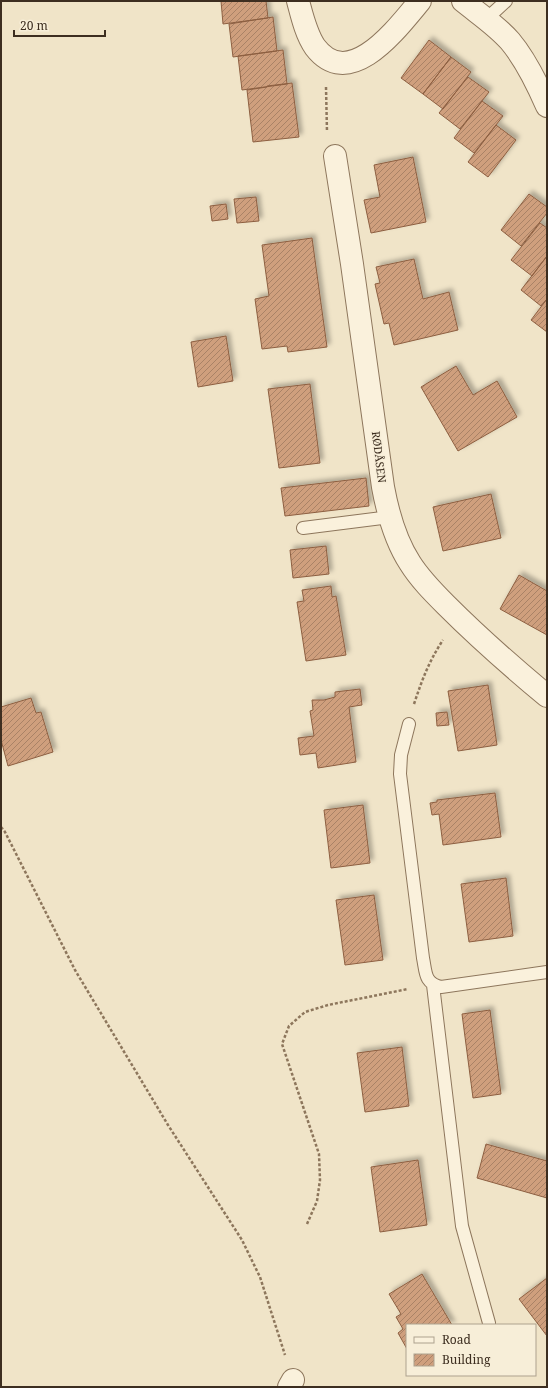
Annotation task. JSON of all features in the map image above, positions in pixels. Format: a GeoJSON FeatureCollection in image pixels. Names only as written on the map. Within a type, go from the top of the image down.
{"type":"FeatureCollection","features":[{"type":"Feature","properties":{"kind":"street"},"geometry":{"type":"LineString","coordinates":[[298,1],[314,46],[322,54],[329,58],[337,62],[345,63],[373,52],[387,39],[420,1]]}},
{"type":"Feature","properties":{"kind":"street"},"geometry":{"type":"LineString","coordinates":[[463,1],[488,20],[510,41],[523,59],[538,85],[547,106]]}},
{"type":"Feature","properties":{"kind":"street","name":"RØDÅSEN"},"geometry":{"type":"LineString","coordinates":[[335,156],[352,264],[383,487],[396,536],[410,563],[423,581],[458,618],[547,696]]}},
{"type":"Feature","properties":{"kind":"lane"},"geometry":{"type":"LineString","coordinates":[[488,20],[506,1]]}},
{"type":"Feature","properties":{"kind":"lane"},"geometry":{"type":"LineString","coordinates":[[303,528],[390,517]]}},
{"type":"Feature","properties":{"kind":"lane"},"geometry":{"type":"LineString","coordinates":[[409,724],[401,755],[400,774],[423,958],[430,982],[462,1226],[489,1323]]}},
{"type":"Feature","properties":{"kind":"lane"},"geometry":{"type":"LineString","coordinates":[[430,982],[441,987],[547,972]]}},
{"type":"Feature","properties":{"kind":"path"},"geometry":{"type":"LineString","coordinates":[[329,58],[325,78],[328,141],[335,156]]}},
{"type":"Feature","properties":{"kind":"path"},"geometry":{"type":"LineString","coordinates":[[409,724],[422,677],[437,650],[458,618]]}},
{"type":"Feature","properties":{"kind":"path"},"geometry":{"type":"LineString","coordinates":[[1,827],[5,832],[75,970],[168,1125],[242,1240],[260,1277],[291,1383]]}},
{"type":"Feature","properties":{"kind":"path"},"geometry":{"type":"LineString","coordinates":[[307,1224],[317,1201],[320,1180],[319,1154],[282,1044],[289,1026],[305,1012],[328,1005],[418,986],[430,982]]}},
{"type":"Feature","properties":{"kind":"building"},"geometry":{"type":"Polygon","coordinates":[[[221,1],[266,1],[268,18],[223,24],[221,1]]]}},
{"type":"Feature","properties":{"kind":"building"},"geometry":{"type":"Polygon","coordinates":[[[273,17],[277,51],[233,57],[229,24],[273,17]]]}},
{"type":"Feature","properties":{"kind":"building"},"geometry":{"type":"Polygon","coordinates":[[[429,40],[451,57],[423,94],[401,78],[429,40]]]}},
{"type":"Feature","properties":{"kind":"building"},"geometry":{"type":"Polygon","coordinates":[[[283,50],[287,84],[242,90],[238,56],[283,50]]]}},
{"type":"Feature","properties":{"kind":"building"},"geometry":{"type":"Polygon","coordinates":[[[451,57],[471,72],[443,109],[423,94],[451,57]]]}},
{"type":"Feature","properties":{"kind":"building"},"geometry":{"type":"Polygon","coordinates":[[[468,77],[489,92],[460,129],[439,113],[468,77]]]}},
{"type":"Feature","properties":{"kind":"building"},"geometry":{"type":"Polygon","coordinates":[[[292,83],[299,137],[253,142],[247,90],[292,83]]]}},
{"type":"Feature","properties":{"kind":"building"},"geometry":{"type":"Polygon","coordinates":[[[482,101],[503,116],[474,153],[454,138],[482,101]]]}},
{"type":"Feature","properties":{"kind":"building"},"geometry":{"type":"Polygon","coordinates":[[[496,125],[516,140],[488,177],[468,162],[496,125]]]}},
{"type":"Feature","properties":{"kind":"building"},"geometry":{"type":"Polygon","coordinates":[[[413,157],[426,222],[371,233],[364,200],[380,197],[374,165],[413,157]]]}},
{"type":"Feature","properties":{"kind":"building"},"geometry":{"type":"Polygon","coordinates":[[[529,194],[547,207],[547,213],[521,246],[501,230],[529,194]]]}},
{"type":"Feature","properties":{"kind":"building"},"geometry":{"type":"Polygon","coordinates":[[[256,197],[259,221],[237,223],[234,199],[256,197]]]}},
{"type":"Feature","properties":{"kind":"building"},"geometry":{"type":"Polygon","coordinates":[[[226,204],[228,219],[212,221],[210,206],[226,204]]]}},
{"type":"Feature","properties":{"kind":"building"},"geometry":{"type":"Polygon","coordinates":[[[540,223],[547,228],[547,256],[532,276],[511,260],[540,223]]]}},
{"type":"Feature","properties":{"kind":"building"},"geometry":{"type":"Polygon","coordinates":[[[312,238],[327,347],[288,352],[287,346],[262,349],[255,299],[269,296],[262,245],[312,238]]]}},
{"type":"Feature","properties":{"kind":"building"},"geometry":{"type":"Polygon","coordinates":[[[547,256],[547,299],[541,306],[521,290],[547,256]]]}},
{"type":"Feature","properties":{"kind":"building"},"geometry":{"type":"Polygon","coordinates":[[[414,259],[423,299],[449,292],[458,330],[394,345],[389,323],[384,324],[375,284],[380,283],[376,267],[414,259]]]}},
{"type":"Feature","properties":{"kind":"building"},"geometry":{"type":"Polygon","coordinates":[[[547,299],[547,332],[531,320],[547,299]]]}},
{"type":"Feature","properties":{"kind":"building"},"geometry":{"type":"Polygon","coordinates":[[[226,336],[233,381],[198,387],[191,342],[226,336]]]}},
{"type":"Feature","properties":{"kind":"building"},"geometry":{"type":"Polygon","coordinates":[[[456,366],[473,395],[497,381],[517,417],[458,451],[421,387],[456,366]]]}},
{"type":"Feature","properties":{"kind":"building"},"geometry":{"type":"Polygon","coordinates":[[[310,384],[320,463],[279,468],[268,389],[310,384]]]}},
{"type":"Feature","properties":{"kind":"building"},"geometry":{"type":"Polygon","coordinates":[[[366,478],[369,506],[285,516],[281,488],[366,478]]]}},
{"type":"Feature","properties":{"kind":"building"},"geometry":{"type":"Polygon","coordinates":[[[491,494],[501,538],[443,551],[433,507],[491,494]]]}},
{"type":"Feature","properties":{"kind":"building"},"geometry":{"type":"Polygon","coordinates":[[[326,546],[329,574],[293,578],[290,550],[326,546]]]}},
{"type":"Feature","properties":{"kind":"building"},"geometry":{"type":"Polygon","coordinates":[[[519,575],[547,591],[547,635],[500,609],[519,575]]]}},
{"type":"Feature","properties":{"kind":"building"},"geometry":{"type":"Polygon","coordinates":[[[331,586],[332,597],[336,596],[346,655],[306,661],[297,602],[304,601],[302,590],[331,586]]]}},
{"type":"Feature","properties":{"kind":"building"},"geometry":{"type":"Polygon","coordinates":[[[488,685],[497,745],[458,751],[448,691],[488,685]]]}},
{"type":"Feature","properties":{"kind":"building"},"geometry":{"type":"Polygon","coordinates":[[[360,689],[362,705],[349,707],[356,762],[318,768],[316,753],[300,755],[298,738],[314,736],[310,711],[313,710],[312,700],[324,700],[335,697],[335,692],[360,689]]]}},
{"type":"Feature","properties":{"kind":"building"},"geometry":{"type":"Polygon","coordinates":[[[31,698],[36,713],[41,712],[53,752],[8,766],[1,740],[1,707],[31,698]]]}},
{"type":"Feature","properties":{"kind":"building"},"geometry":{"type":"Polygon","coordinates":[[[447,712],[449,725],[437,726],[436,713],[447,712]]]}},
{"type":"Feature","properties":{"kind":"building"},"geometry":{"type":"Polygon","coordinates":[[[495,793],[501,837],[443,845],[439,814],[432,815],[430,803],[437,802],[437,800],[495,793]]]}},
{"type":"Feature","properties":{"kind":"building"},"geometry":{"type":"Polygon","coordinates":[[[363,805],[370,863],[331,868],[324,810],[363,805]]]}},
{"type":"Feature","properties":{"kind":"building"},"geometry":{"type":"Polygon","coordinates":[[[506,878],[513,936],[469,942],[461,884],[506,878]]]}},
{"type":"Feature","properties":{"kind":"building"},"geometry":{"type":"Polygon","coordinates":[[[374,895],[383,960],[345,965],[336,900],[374,895]]]}},
{"type":"Feature","properties":{"kind":"building"},"geometry":{"type":"Polygon","coordinates":[[[490,1010],[501,1094],[473,1098],[462,1014],[490,1010]]]}},
{"type":"Feature","properties":{"kind":"building"},"geometry":{"type":"Polygon","coordinates":[[[402,1047],[409,1106],[365,1112],[357,1053],[402,1047]]]}},
{"type":"Feature","properties":{"kind":"building"},"geometry":{"type":"Polygon","coordinates":[[[486,1144],[547,1161],[547,1198],[477,1178],[486,1144]]]}},
{"type":"Feature","properties":{"kind":"building"},"geometry":{"type":"Polygon","coordinates":[[[418,1160],[427,1225],[380,1232],[371,1167],[418,1160]]]}},
{"type":"Feature","properties":{"kind":"building"},"geometry":{"type":"Polygon","coordinates":[[[422,1274],[451,1324],[406,1324],[406,1347],[398,1333],[403,1329],[396,1317],[401,1314],[389,1294],[422,1274]]]}},
{"type":"Feature","properties":{"kind":"building"},"geometry":{"type":"Polygon","coordinates":[[[547,1278],[547,1336],[519,1299],[547,1278]]]}}]}
